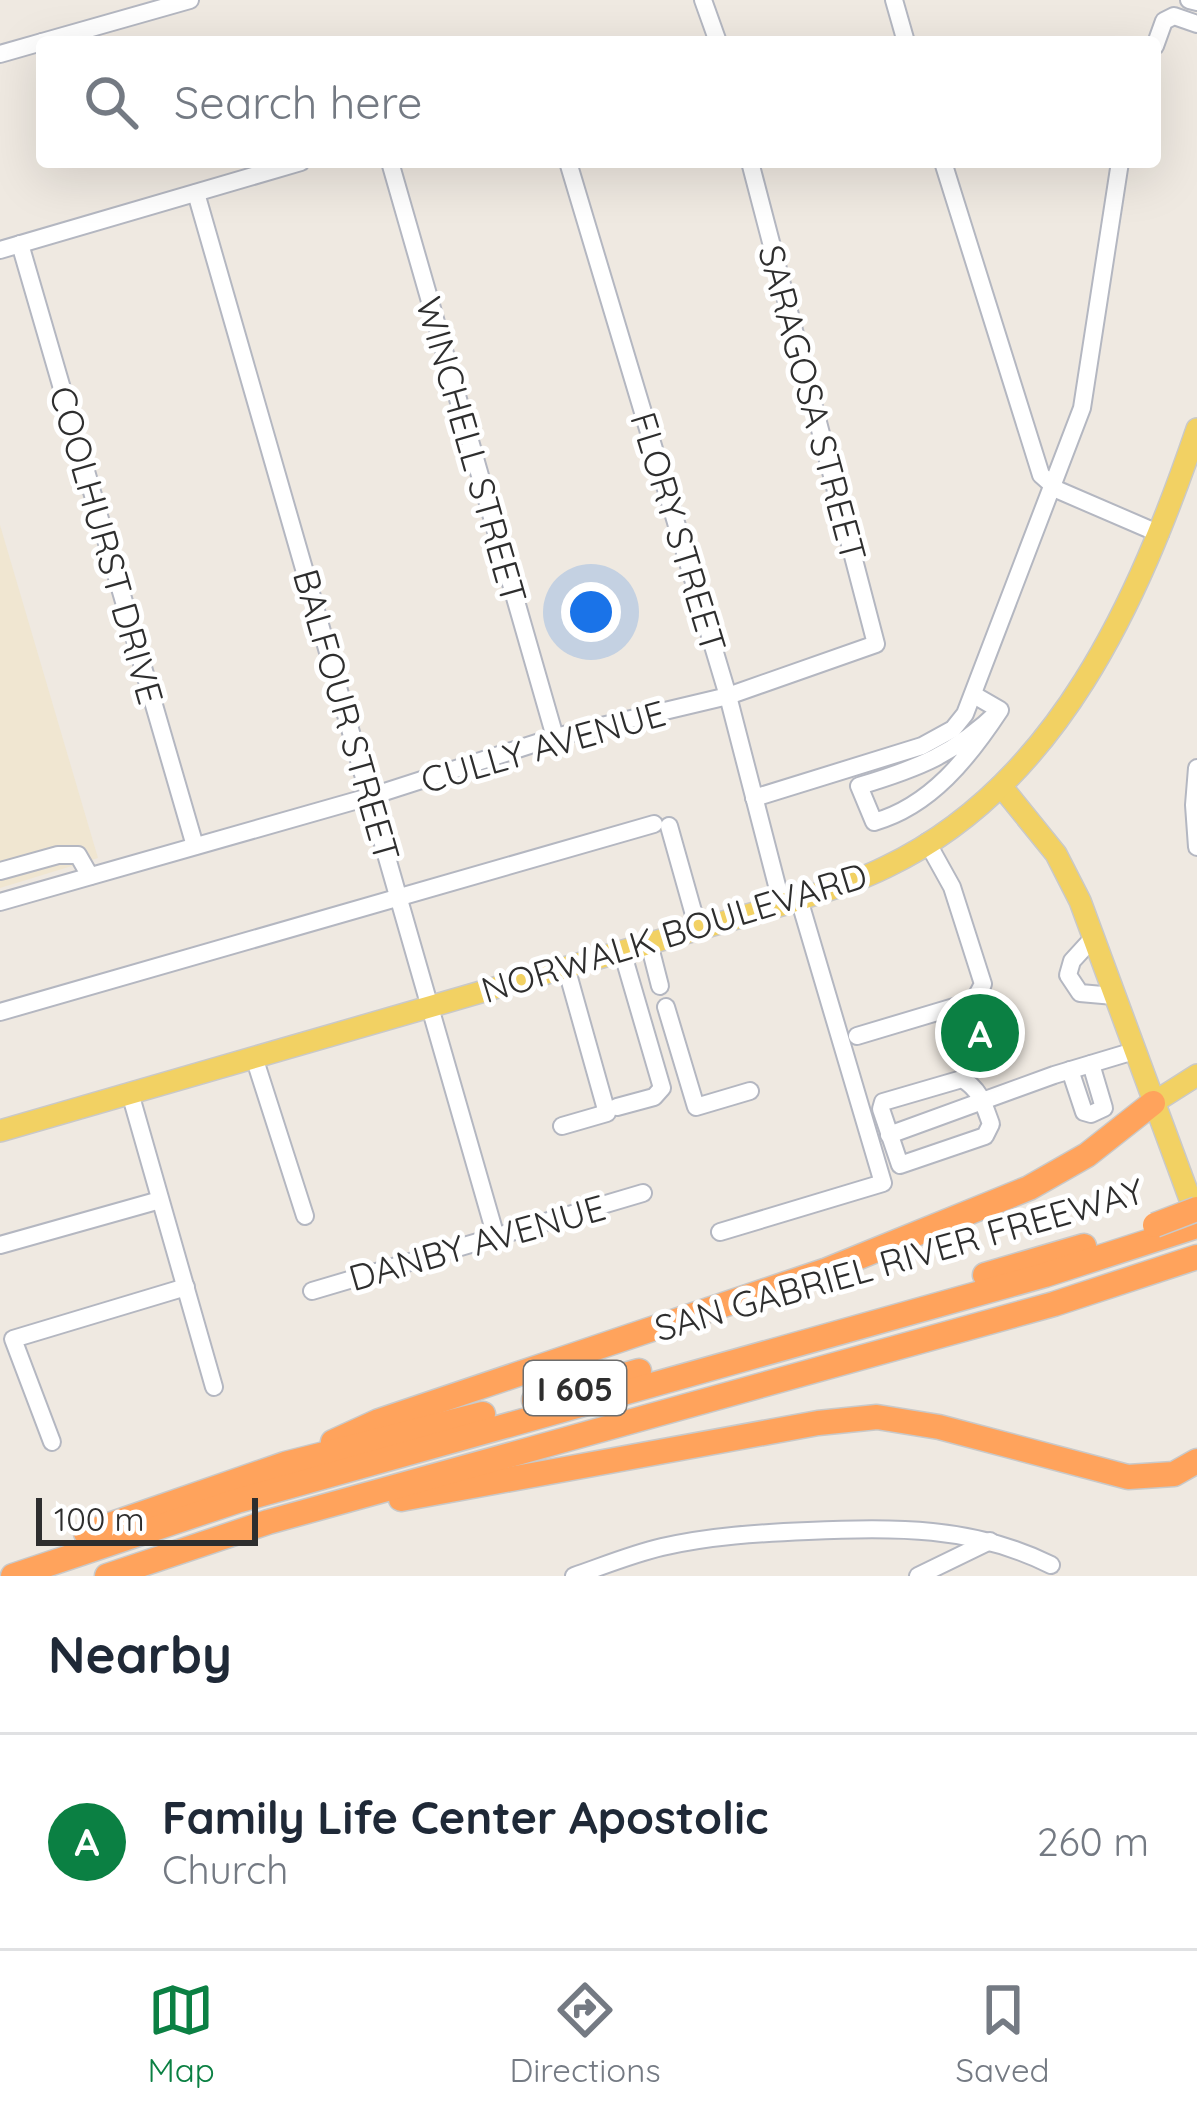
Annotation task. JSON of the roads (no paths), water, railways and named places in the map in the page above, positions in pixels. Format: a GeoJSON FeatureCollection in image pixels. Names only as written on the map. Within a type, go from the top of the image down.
{"type":"FeatureCollection","features":[{"type":"Feature","properties":{"kind":"highway"},"geometry":{"type":"LineString","coordinates":[[285,1464],[380,1421],[826,1270],[1029,1188],[1087,1154],[1153,1103]]}},
{"type":"Feature","properties":{"kind":"highway","name":"SAN GABRIEL RIVER FREEWAY"},"geometry":{"type":"LineString","coordinates":[[107,1576],[268,1522],[1054,1304],[1162,1245],[1197,1218]]}},
{"type":"Feature","properties":{"kind":"highway"},"geometry":{"type":"LineString","coordinates":[[13,1576],[237,1501],[1197,1235]]}},
{"type":"Feature","properties":{"kind":"highway"},"geometry":{"type":"LineString","coordinates":[[47,1576],[314,1488],[1072,1277],[1162,1245]]}},
{"type":"Feature","properties":{"kind":"highway","name":"SAN GABRIEL RIVER FREEWAY"},"geometry":{"type":"LineString","coordinates":[[0,1564],[285,1464],[1162,1245],[1197,1257]]}},
{"type":"Feature","properties":{"kind":"highway"},"geometry":{"type":"LineString","coordinates":[[268,1522],[818,1423],[877,1417],[939,1426],[1128,1477],[1174,1474],[1197,1461]]}},
{"type":"Feature","properties":{"kind":"main road","name":"NORWALK BOULEVARD"},"geometry":{"type":"LineString","coordinates":[[0,1131],[790,902],[886,867],[1001,786],[1065,711],[1136,592],[1197,429]]}},
{"type":"Feature","properties":{"kind":"main road"},"geometry":{"type":"LineString","coordinates":[[1001,786],[1056,854],[1093,938],[1197,1218]]}},
{"type":"Feature","properties":{"kind":"main road"},"geometry":{"type":"LineString","coordinates":[[1153,1103],[1197,1076]]}},
{"type":"Feature","properties":{"kind":"street"},"geometry":{"type":"LineString","coordinates":[[63,36],[190,0]]}},
{"type":"Feature","properties":{"kind":"street"},"geometry":{"type":"LineString","coordinates":[[703,0],[715,36]]}},
{"type":"Feature","properties":{"kind":"street"},"geometry":{"type":"LineString","coordinates":[[894,0],[905,36]]}},
{"type":"Feature","properties":{"kind":"street"},"geometry":{"type":"LineString","coordinates":[[1159,36],[1164,21],[1174,16],[1197,24]]}},
{"type":"Feature","properties":{"kind":"street"},"geometry":{"type":"LineString","coordinates":[[0,54],[36,44]]}},
{"type":"Feature","properties":{"kind":"street"},"geometry":{"type":"LineString","coordinates":[[0,250],[281,168]]}},
{"type":"Feature","properties":{"kind":"street","name":"WINCHELL STREET"},"geometry":{"type":"LineString","coordinates":[[392,168],[555,737]]}},
{"type":"Feature","properties":{"kind":"street","name":"FLORY STREET"},"geometry":{"type":"LineString","coordinates":[[570,168],[728,696],[754,798],[883,1183],[720,1232]]}},
{"type":"Feature","properties":{"kind":"street","name":"SARAGOSA STREET"},"geometry":{"type":"LineString","coordinates":[[752,168],[876,644]]}},
{"type":"Feature","properties":{"kind":"street"},"geometry":{"type":"LineString","coordinates":[[945,168],[1041,475],[1091,506],[1160,534]]}},
{"type":"Feature","properties":{"kind":"street"},"geometry":{"type":"LineString","coordinates":[[754,798],[937,740],[965,714],[1082,408],[1119,168]]}},
{"type":"Feature","properties":{"kind":"street","name":"BALFOUR STREET"},"geometry":{"type":"LineString","coordinates":[[196,193],[496,1237]]}},
{"type":"Feature","properties":{"kind":"street","name":"COOLHURST DRIVE"},"geometry":{"type":"LineString","coordinates":[[20,244],[195,846]]}},
{"type":"Feature","properties":{"kind":"street","name":"CULLY AVENUE"},"geometry":{"type":"LineString","coordinates":[[0,902],[372,796],[555,737],[728,696],[876,644]]}},
{"type":"Feature","properties":{"kind":"street"},"geometry":{"type":"LineString","coordinates":[[974,695],[1000,710]]}},
{"type":"Feature","properties":{"kind":"street"},"geometry":{"type":"LineString","coordinates":[[1000,710],[977,745],[939,784],[902,814],[874,821],[859,786],[943,757],[1000,710]]}},
{"type":"Feature","properties":{"kind":"street"},"geometry":{"type":"LineString","coordinates":[[1197,768],[1197,848]]}},
{"type":"Feature","properties":{"kind":"street"},"geometry":{"type":"LineString","coordinates":[[0,1012],[662,825],[698,928]]}},
{"type":"Feature","properties":{"kind":"street"},"geometry":{"type":"LineString","coordinates":[[857,1036],[974,1001],[983,984],[952,887],[927,842]]}},
{"type":"Feature","properties":{"kind":"street"},"geometry":{"type":"LineString","coordinates":[[0,871],[78,855],[90,876]]}},
{"type":"Feature","properties":{"kind":"street"},"geometry":{"type":"LineString","coordinates":[[1093,938],[1072,961],[1068,975],[1080,993],[1114,996]]}},
{"type":"Feature","properties":{"kind":"street"},"geometry":{"type":"LineString","coordinates":[[649,943],[660,986]]}},
{"type":"Feature","properties":{"kind":"street"},"geometry":{"type":"LineString","coordinates":[[617,1107],[654,1096],[662,1088],[622,951]]}},
{"type":"Feature","properties":{"kind":"street"},"geometry":{"type":"LineString","coordinates":[[562,1126],[607,1113],[566,967]]}},
{"type":"Feature","properties":{"kind":"street"},"geometry":{"type":"LineString","coordinates":[[666,1007],[696,1107],[750,1091]]}},
{"type":"Feature","properties":{"kind":"street"},"geometry":{"type":"LineString","coordinates":[[889,1135],[1134,1051]]}},
{"type":"Feature","properties":{"kind":"street"},"geometry":{"type":"LineString","coordinates":[[254,1057],[305,1216]]}},
{"type":"Feature","properties":{"kind":"street"},"geometry":{"type":"LineString","coordinates":[[1070,1070],[1084,1112],[1091,1114],[1104,1108],[1091,1064]]}},
{"type":"Feature","properties":{"kind":"street"},"geometry":{"type":"LineString","coordinates":[[962,1079],[974,1086],[982,1101],[991,1124],[985,1136],[900,1166],[883,1102],[962,1079]]}},
{"type":"Feature","properties":{"kind":"street"},"geometry":{"type":"LineString","coordinates":[[130,1094],[214,1387]]}},
{"type":"Feature","properties":{"kind":"street","name":"DANBY AVENUE"},"geometry":{"type":"LineString","coordinates":[[312,1291],[643,1193]]}},
{"type":"Feature","properties":{"kind":"street"},"geometry":{"type":"LineString","coordinates":[[0,1245],[160,1200]]}},
{"type":"Feature","properties":{"kind":"street"},"geometry":{"type":"LineString","coordinates":[[52,1442],[13,1339],[186,1287]]}},
{"type":"Feature","properties":{"kind":"street"},"geometry":{"type":"LineString","coordinates":[[574,1576],[658,1548],[732,1534],[925,1528],[991,1540],[1051,1565]]}},
{"type":"Feature","properties":{"kind":"street"},"geometry":{"type":"LineString","coordinates":[[918,1576],[991,1540]]}},
{"type":"Feature","properties":{"kind":"place","name":"Family Life Center Apostolic"},"geometry":{"type":"Point","coordinates":[980,1033]}}]}
